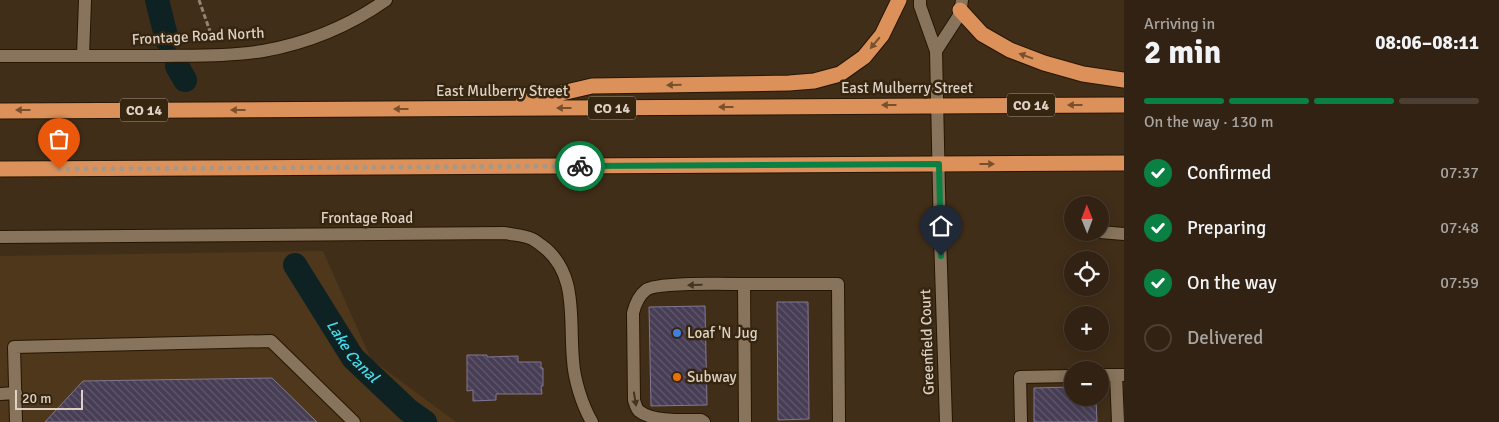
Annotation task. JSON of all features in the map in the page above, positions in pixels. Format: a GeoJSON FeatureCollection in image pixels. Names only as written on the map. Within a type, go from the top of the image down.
{"type":"FeatureCollection","features":[{"type":"Feature","properties":{"kind":"highway"},"geometry":{"type":"LineString","coordinates":[[496,108],[592,86],[788,83],[840,74],[864,57],[882,35],[899,0]]}},
{"type":"Feature","properties":{"kind":"highway"},"geometry":{"type":"LineString","coordinates":[[961,5],[982,34],[1010,50],[1044,63],[1083,74],[1124,80]]}},
{"type":"Feature","properties":{"kind":"highway","name":"East Mulberry Street"},"geometry":{"type":"LineString","coordinates":[[0,110],[1124,104]]}},
{"type":"Feature","properties":{"kind":"highway"},"geometry":{"type":"LineString","coordinates":[[0,169],[1124,163]]}},
{"type":"Feature","properties":{"kind":"street"},"geometry":{"type":"LineString","coordinates":[[83,56],[85,0]]}},
{"type":"Feature","properties":{"kind":"street","name":"Frontage Road North"},"geometry":{"type":"LineString","coordinates":[[0,56],[218,54],[262,51],[304,41],[346,24],[386,0]]}},
{"type":"Feature","properties":{"kind":"street","name":"Greenfield Court"},"geometry":{"type":"LineString","coordinates":[[920,0],[920,6],[936,51],[946,422]]}},
{"type":"Feature","properties":{"kind":"street"},"geometry":{"type":"LineString","coordinates":[[936,51],[960,14],[961,5]]}},
{"type":"Feature","properties":{"kind":"street"},"geometry":{"type":"LineString","coordinates":[[1109,233],[1124,234]]}},
{"type":"Feature","properties":{"kind":"street","name":"Frontage Road"},"geometry":{"type":"LineString","coordinates":[[0,237],[505,234],[532,239],[548,250],[560,263],[567,280],[573,362],[585,409],[592,422]]}},
{"type":"Feature","properties":{"kind":"street"},"geometry":{"type":"LineString","coordinates":[[744,284],[744,422]]}},
{"type":"Feature","properties":{"kind":"street"},"geometry":{"type":"LineString","coordinates":[[704,422],[702,420],[660,421],[647,417],[638,410],[634,400],[633,313],[637,301],[647,289],[664,285],[838,284],[839,422]]}},
{"type":"Feature","properties":{"kind":"street"},"geometry":{"type":"LineString","coordinates":[[16,422],[14,347],[271,341],[354,422]]}},
{"type":"Feature","properties":{"kind":"street"},"geometry":{"type":"LineString","coordinates":[[1118,422],[1120,375]]}},
{"type":"Feature","properties":{"kind":"street"},"geometry":{"type":"LineString","coordinates":[[1021,422],[1020,377],[1064,376]]}},
{"type":"Feature","properties":{"kind":"street"},"geometry":{"type":"LineString","coordinates":[[0,394],[16,393]]}},
{"type":"Feature","properties":{"kind":"path"},"geometry":{"type":"LineString","coordinates":[[199,0],[218,54]]}},
{"type":"Feature","properties":{"kind":"shaded area"},"geometry":{"type":"Polygon","coordinates":[[[323,251],[371,359],[456,422],[0,422],[0,256],[323,251]]]}},
{"type":"Feature","properties":{"kind":"building","name":"Loaf 'N Jug"},"geometry":{"type":"Polygon","coordinates":[[[777,302],[808,302],[809,419],[778,420],[777,302]]]}},
{"type":"Feature","properties":{"kind":"building"},"geometry":{"type":"Polygon","coordinates":[[[705,306],[707,405],[651,406],[649,307],[705,306]]]}},
{"type":"Feature","properties":{"kind":"building"},"geometry":{"type":"Polygon","coordinates":[[[467,355],[487,355],[487,357],[518,356],[518,362],[541,362],[541,368],[543,368],[542,394],[496,394],[496,400],[473,401],[473,390],[467,391],[467,355]]]}},
{"type":"Feature","properties":{"kind":"building"},"geometry":{"type":"Polygon","coordinates":[[[272,378],[317,422],[45,422],[83,381],[272,378]]]}},
{"type":"Feature","properties":{"kind":"building"},"geometry":{"type":"Polygon","coordinates":[[[1064,387],[1064,406],[1096,406],[1097,422],[1034,422],[1034,388],[1064,387]]]}},
{"type":"Feature","properties":{"kind":"waterway","name":"Lake Canal"},"geometry":{"type":"LineString","coordinates":[[157,0],[167,40]]}},
{"type":"Feature","properties":{"kind":"waterway","name":"Lake Canal"},"geometry":{"type":"LineString","coordinates":[[177,66],[185,80]]}},
{"type":"Feature","properties":{"kind":"waterway","name":"Lake Canal"},"geometry":{"type":"LineString","coordinates":[[295,265],[353,358],[408,410],[425,422]]}},
{"type":"Feature","properties":{"kind":"way so far"},"geometry":{"type":"LineString","coordinates":[[59,169],[580,166]]}},
{"type":"Feature","properties":{"kind":"place","name":"Loaf 'N Jug"},"geometry":{"type":"Point","coordinates":[677,333]}},
{"type":"Feature","properties":{"kind":"place","name":"Subway"},"geometry":{"type":"Point","coordinates":[677,377]}},
{"type":"Feature","properties":{"kind":"route"},"geometry":{"type":"LineString","coordinates":[[580,166],[939,164],[941,256]]}}]}
